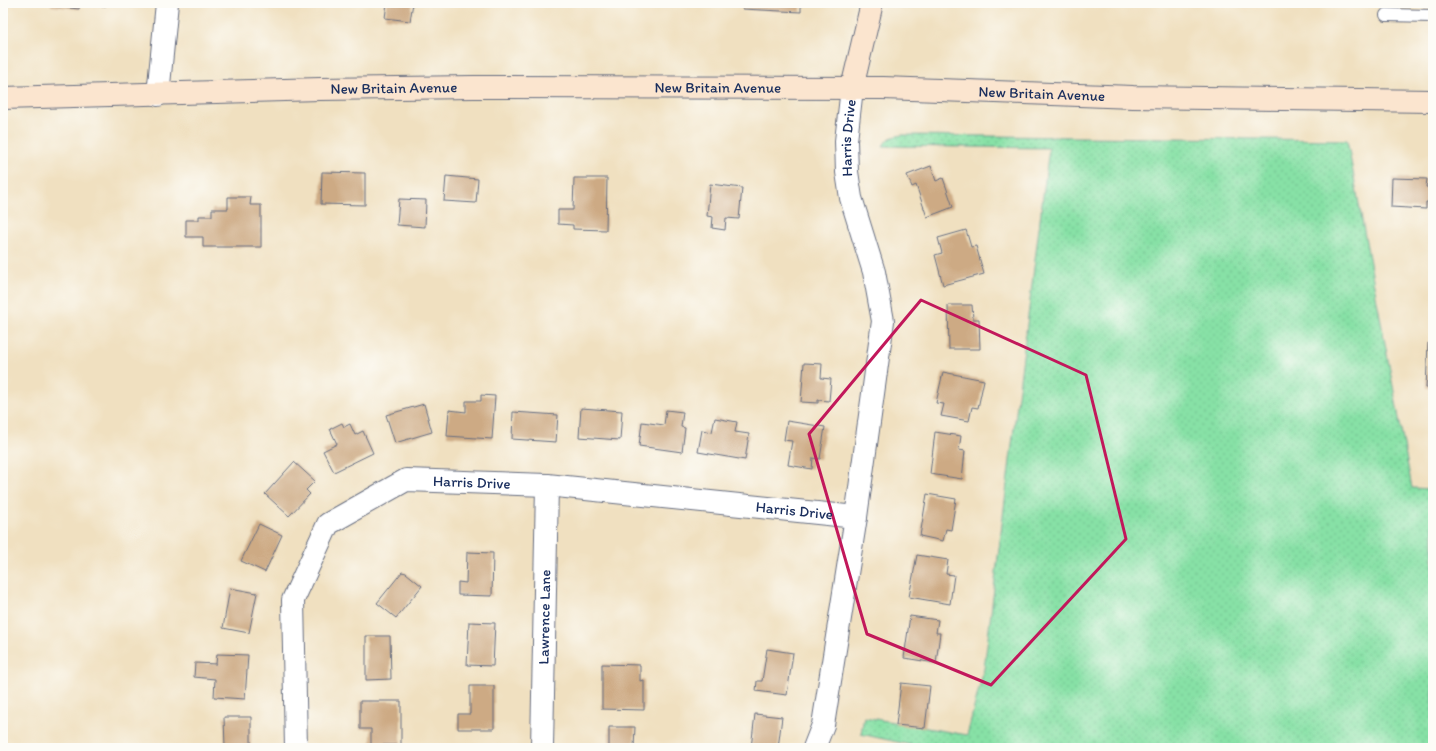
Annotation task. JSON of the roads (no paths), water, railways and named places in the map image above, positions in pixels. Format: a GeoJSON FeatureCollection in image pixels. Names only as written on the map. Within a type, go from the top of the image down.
{"type":"FeatureCollection","features":[{"type":"Feature","properties":{"kind":"main road"},"geometry":{"type":"LineString","coordinates":[[852,88],[872,3]]}},
{"type":"Feature","properties":{"kind":"main road","name":"New Britain Avenue"},"geometry":{"type":"LineString","coordinates":[[3,98],[320,89],[465,87],[883,88],[1133,97],[1433,101]]}},
{"type":"Feature","properties":{"kind":"street"},"geometry":{"type":"LineString","coordinates":[[158,94],[167,3]]}},
{"type":"Feature","properties":{"kind":"street","name":"Harris Drive"},"geometry":{"type":"LineString","coordinates":[[814,748],[823,724],[856,517],[883,321],[874,272],[851,198],[847,172],[846,141],[852,88]]}},
{"type":"Feature","properties":{"kind":"street","name":"Harris Drive"},"geometry":{"type":"LineString","coordinates":[[296,748],[293,600],[328,524],[406,480],[547,485],[856,517]]}},
{"type":"Feature","properties":{"kind":"street","name":"Lawrence Lane"},"geometry":{"type":"LineString","coordinates":[[542,748],[547,485]]}},
{"type":"Feature","properties":{"kind":"lane"},"geometry":{"type":"LineString","coordinates":[[1386,15],[1433,16]]}}]}
